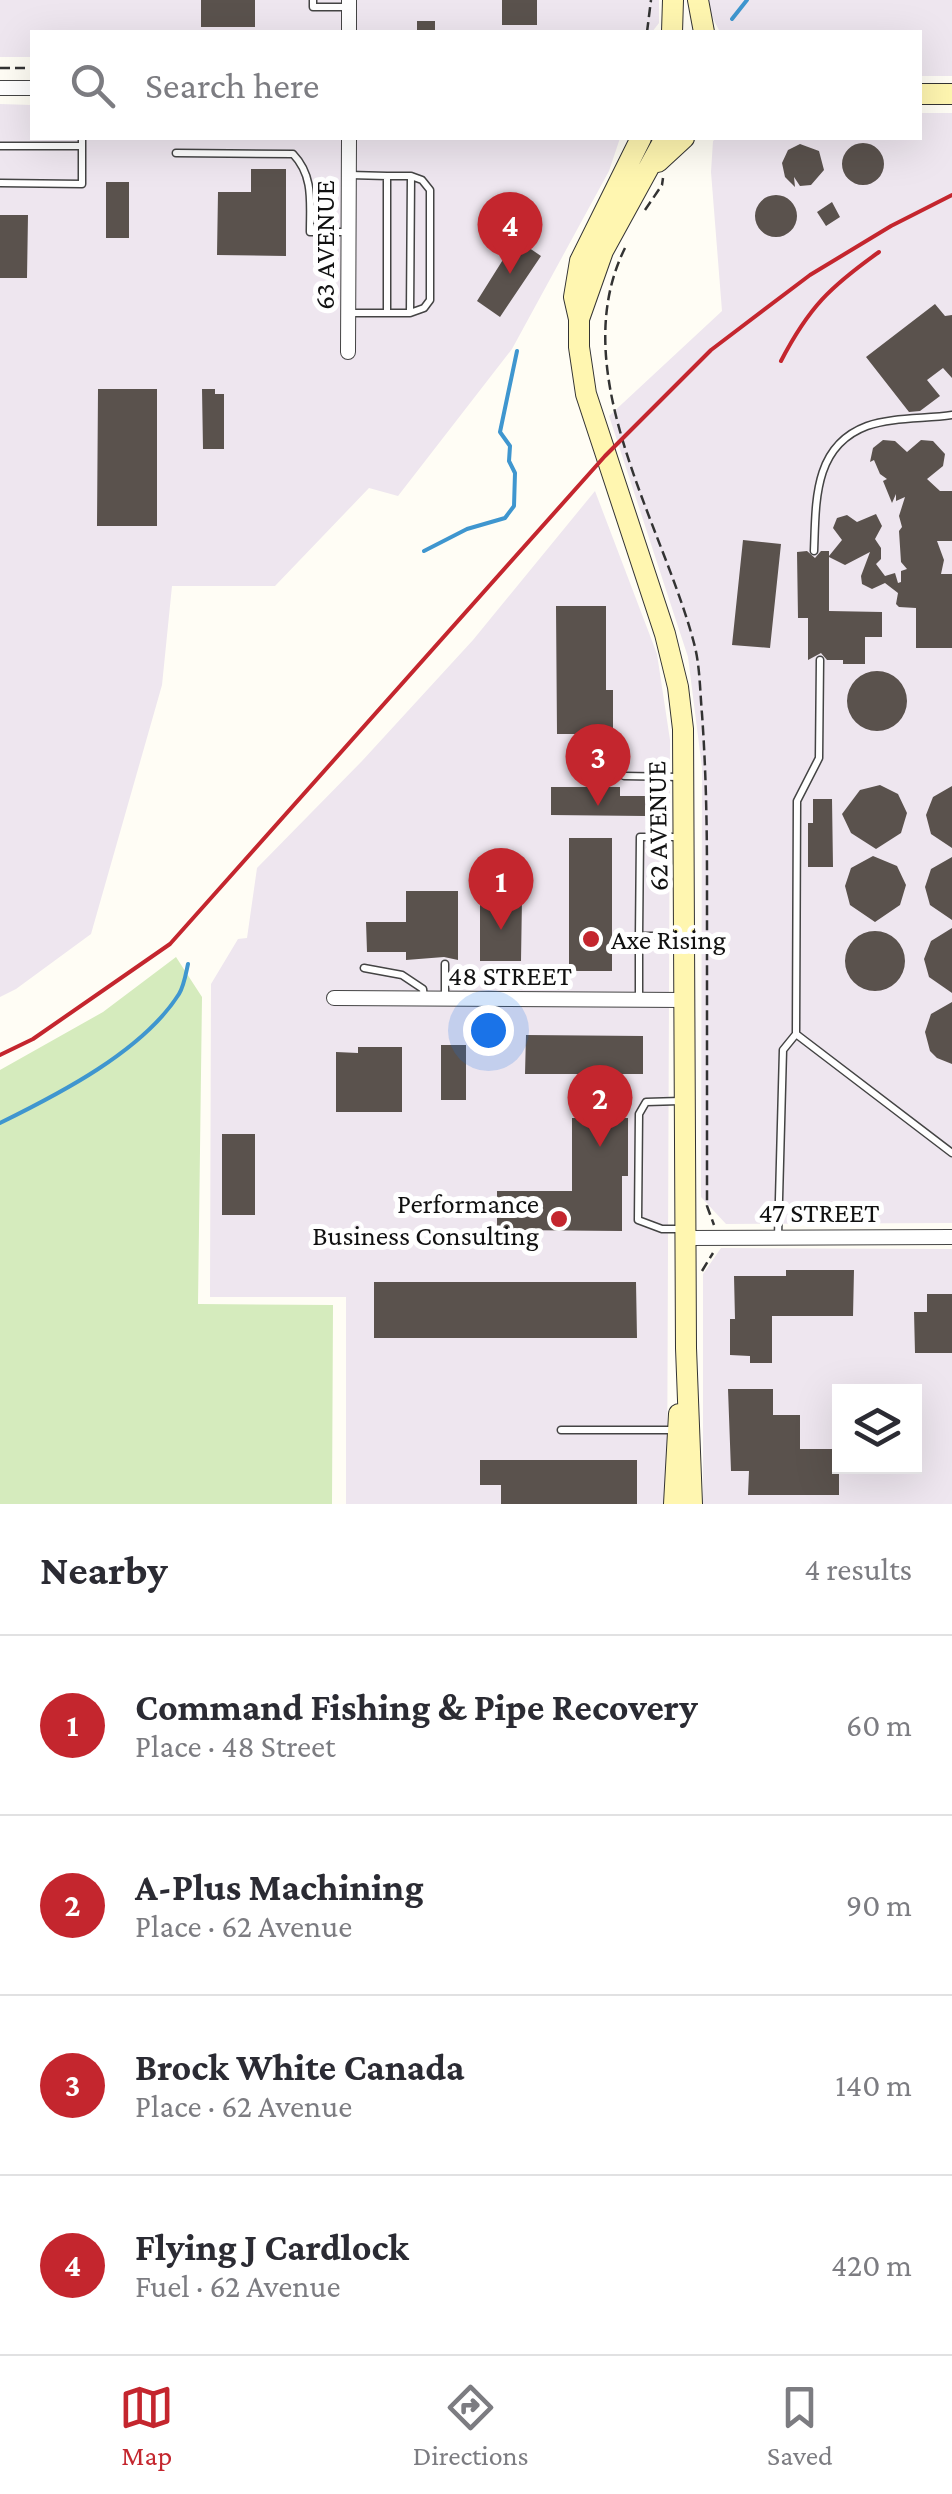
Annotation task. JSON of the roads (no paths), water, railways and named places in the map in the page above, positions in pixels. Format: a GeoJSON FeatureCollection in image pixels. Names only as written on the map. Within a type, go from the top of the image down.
{"type":"FeatureCollection","features":[{"type":"Feature","properties":{"kind":"main road"},"geometry":{"type":"LineString","coordinates":[[697,0],[700,30]]}},
{"type":"Feature","properties":{"kind":"main road"},"geometry":{"type":"LineString","coordinates":[[669,30],[674,2]]}},
{"type":"Feature","properties":{"kind":"main road"},"geometry":{"type":"LineString","coordinates":[[922,94],[952,94]]}},
{"type":"Feature","properties":{"kind":"main road","name":"62 AVENUE"},"geometry":{"type":"LineString","coordinates":[[662,140],[636,156],[580,261],[574,297],[590,407],[678,686],[686,836],[687,1234],[684,1430],[674,1504]]}},
{"type":"Feature","properties":{"kind":"main road"},"geometry":{"type":"LineString","coordinates":[[636,156],[679,140]]}},
{"type":"Feature","properties":{"kind":"main road","name":"62 AVENUE"},"geometry":{"type":"LineString","coordinates":[[684,1430],[692,1504]]}},
{"type":"Feature","properties":{"kind":"street"},"geometry":{"type":"LineString","coordinates":[[349,3],[349,30]]}},
{"type":"Feature","properties":{"kind":"street"},"geometry":{"type":"LineString","coordinates":[[0,88],[30,88]]}},
{"type":"Feature","properties":{"kind":"street","name":"63 AVENUE"},"geometry":{"type":"LineString","coordinates":[[348,352],[349,140]]}},
{"type":"Feature","properties":{"kind":"street","name":"48 STREET"},"geometry":{"type":"LineString","coordinates":[[334,998],[685,1000]]}},
{"type":"Feature","properties":{"kind":"street","name":"47 STREET"},"geometry":{"type":"LineString","coordinates":[[687,1234],[952,1237]]}},
{"type":"Feature","properties":{"kind":"lane"},"geometry":{"type":"LineString","coordinates":[[313,0],[312,7],[349,3]]}},
{"type":"Feature","properties":{"kind":"lane"},"geometry":{"type":"LineString","coordinates":[[0,146],[82,142],[82,184],[0,183]]}},
{"type":"Feature","properties":{"kind":"lane"},"geometry":{"type":"LineString","coordinates":[[176,152],[293,154],[306,168],[310,232],[349,232]]}},
{"type":"Feature","properties":{"kind":"lane"},"geometry":{"type":"LineString","coordinates":[[349,175],[411,176],[422,180],[430,190],[430,300],[424,308],[410,313],[349,314]]}},
{"type":"Feature","properties":{"kind":"lane"},"geometry":{"type":"LineString","coordinates":[[387,176],[387,313]]}},
{"type":"Feature","properties":{"kind":"lane"},"geometry":{"type":"LineString","coordinates":[[410,313],[411,176]]}},
{"type":"Feature","properties":{"kind":"lane"},"geometry":{"type":"LineString","coordinates":[[814,551],[816,494],[828,458],[840,440],[870,424],[952,415]]}},
{"type":"Feature","properties":{"kind":"lane"},"geometry":{"type":"LineString","coordinates":[[778,1238],[784,1050],[796,1034],[797,801],[819,758],[820,660]]}},
{"type":"Feature","properties":{"kind":"lane"},"geometry":{"type":"LineString","coordinates":[[624,776],[685,777]]}},
{"type":"Feature","properties":{"kind":"lane"},"geometry":{"type":"LineString","coordinates":[[638,1000],[640,837],[686,836]]}},
{"type":"Feature","properties":{"kind":"lane"},"geometry":{"type":"LineString","coordinates":[[640,936],[686,936]]}},
{"type":"Feature","properties":{"kind":"lane"},"geometry":{"type":"LineString","coordinates":[[445,964],[445,1000]]}},
{"type":"Feature","properties":{"kind":"lane"},"geometry":{"type":"LineString","coordinates":[[364,968],[402,975],[423,989],[424,1000]]}},
{"type":"Feature","properties":{"kind":"lane"},"geometry":{"type":"LineString","coordinates":[[796,1034],[952,1154]]}},
{"type":"Feature","properties":{"kind":"lane"},"geometry":{"type":"LineString","coordinates":[[686,1101],[646,1102],[639,1114],[638,1220],[687,1234]]}},
{"type":"Feature","properties":{"kind":"lane"},"geometry":{"type":"LineString","coordinates":[[561,1430],[684,1430]]}},
{"type":"Feature","properties":{"kind":"waterway"},"geometry":{"type":"LineString","coordinates":[[732,19],[747,0]]}},
{"type":"Feature","properties":{"kind":"waterway"},"geometry":{"type":"LineString","coordinates":[[424,551],[467,529],[505,518],[514,506],[515,473],[509,461],[510,446],[500,432],[517,351]]}},
{"type":"Feature","properties":{"kind":"waterway"},"geometry":{"type":"LineString","coordinates":[[0,1123],[98,1069],[144,1034],[179,994],[188,964]]}},
{"type":"Feature","properties":{"kind":"railway"},"geometry":{"type":"LineString","coordinates":[[0,1055],[33,1039],[170,944],[605,456],[711,350],[810,275],[952,195]]}},
{"type":"Feature","properties":{"kind":"railway"},"geometry":{"type":"LineString","coordinates":[[781,361],[822,299],[879,252]]}},
{"type":"Feature","properties":{"kind":"place","name":"Flying J Cardlock"},"geometry":{"type":"Point","coordinates":[510,274]}},
{"type":"Feature","properties":{"kind":"place","name":"Brock White Canada"},"geometry":{"type":"Point","coordinates":[598,806]}},
{"type":"Feature","properties":{"kind":"place","name":"Command Fishing & Pipe Recovery"},"geometry":{"type":"Point","coordinates":[501,930]}},
{"type":"Feature","properties":{"kind":"place","name":"Axe Rising"},"geometry":{"type":"Point","coordinates":[591,939]}},
{"type":"Feature","properties":{"kind":"place","name":"A-Plus Machining"},"geometry":{"type":"Point","coordinates":[600,1147]}},
{"type":"Feature","properties":{"kind":"place","name":"Performance Business Consulting"},"geometry":{"type":"Point","coordinates":[559,1219]}}]}
